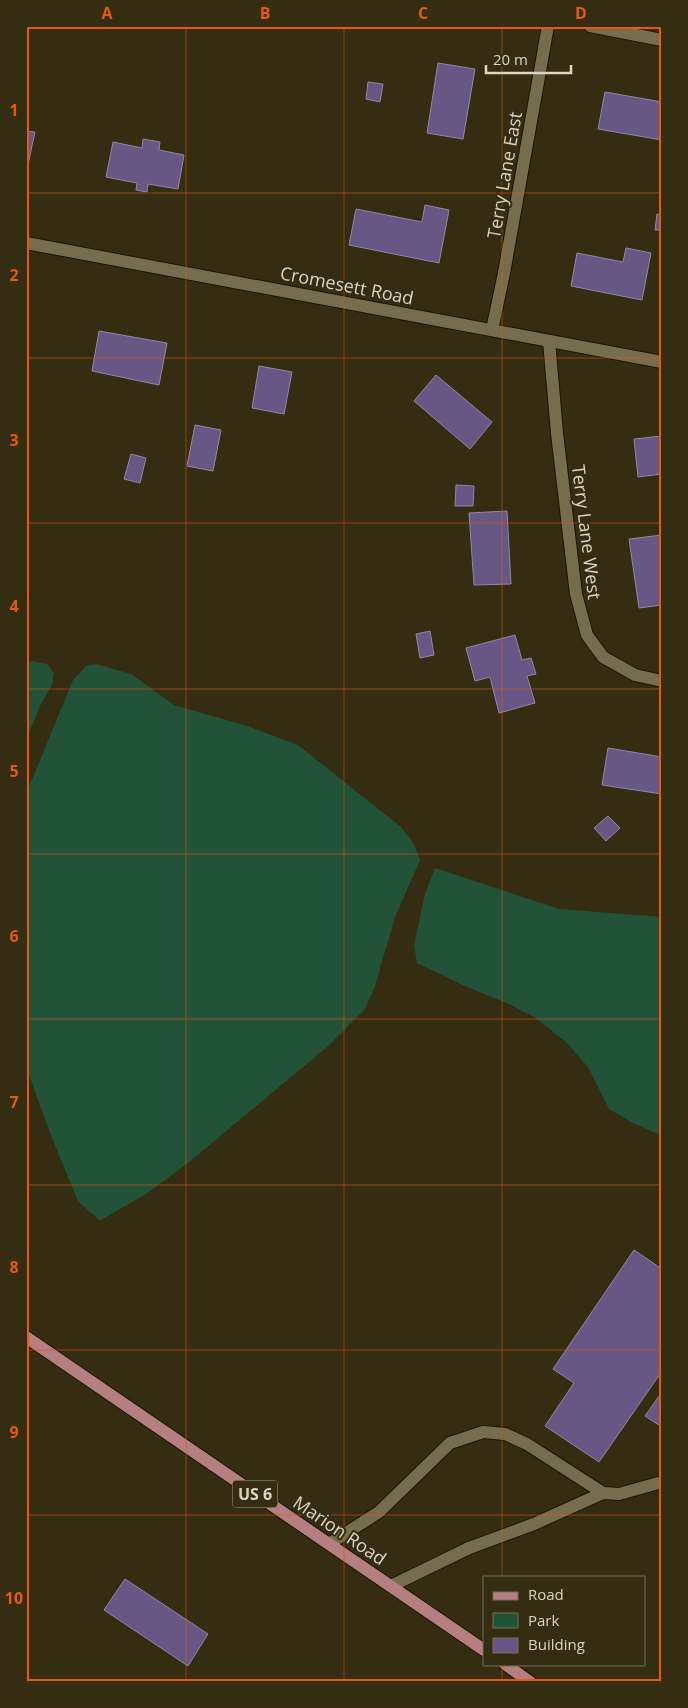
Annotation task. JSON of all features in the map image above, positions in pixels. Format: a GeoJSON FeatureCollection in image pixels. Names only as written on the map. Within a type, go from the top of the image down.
{"type":"FeatureCollection","features":[{"type":"Feature","properties":{"kind":"main road","name":"Marion Road"},"geometry":{"type":"LineString","coordinates":[[26,1337],[483,1649]]}},
{"type":"Feature","properties":{"kind":"main road"},"geometry":{"type":"LineString","coordinates":[[508,1666],[530,1682]]}},
{"type":"Feature","properties":{"kind":"street","name":"Terry Lane East"},"geometry":{"type":"LineString","coordinates":[[492,330],[506,263],[548,26]]}},
{"type":"Feature","properties":{"kind":"street"},"geometry":{"type":"LineString","coordinates":[[590,26],[662,40]]}},
{"type":"Feature","properties":{"kind":"street","name":"Cromesett Road"},"geometry":{"type":"LineString","coordinates":[[26,243],[662,362]]}},
{"type":"Feature","properties":{"kind":"street","name":"Terry Lane West"},"geometry":{"type":"LineString","coordinates":[[549,341],[557,433],[576,594],[587,635],[603,657],[635,676],[662,681]]}},
{"type":"Feature","properties":{"kind":"street"},"geometry":{"type":"LineString","coordinates":[[329,1544],[379,1512],[450,1443],[483,1432],[505,1434],[520,1441],[603,1493]]}},
{"type":"Feature","properties":{"kind":"street"},"geometry":{"type":"LineString","coordinates":[[391,1586],[469,1548],[534,1524],[603,1493],[619,1494],[662,1482]]}},
{"type":"Feature","properties":{"kind":"green space"},"geometry":{"type":"Polygon","coordinates":[[[26,660],[47,664],[54,673],[52,685],[40,706],[26,740],[26,660]]]}},
{"type":"Feature","properties":{"kind":"green space"},"geometry":{"type":"Polygon","coordinates":[[[96,664],[131,674],[174,705],[247,726],[298,745],[401,827],[414,844],[420,860],[395,917],[375,986],[365,1009],[327,1047],[188,1163],[146,1194],[101,1220],[78,1201],[50,1133],[26,1066],[26,794],[73,680],[86,666],[96,664]]]}},
{"type":"Feature","properties":{"kind":"green space"},"geometry":{"type":"Polygon","coordinates":[[[435,868],[559,909],[662,917],[662,1136],[633,1123],[609,1109],[588,1067],[567,1043],[536,1018],[417,963],[414,945],[425,894],[435,868]]]}},
{"type":"Feature","properties":{"kind":"building"},"geometry":{"type":"Polygon","coordinates":[[[438,63],[475,69],[463,139],[427,133],[438,63]]]}},
{"type":"Feature","properties":{"kind":"building"},"geometry":{"type":"Polygon","coordinates":[[[368,82],[383,84],[380,102],[366,99],[368,82]]]}},
{"type":"Feature","properties":{"kind":"building"},"geometry":{"type":"Polygon","coordinates":[[[605,92],[662,102],[662,140],[598,129],[605,92]]]}},
{"type":"Feature","properties":{"kind":"building"},"geometry":{"type":"Polygon","coordinates":[[[26,131],[35,132],[27,169],[26,168],[26,131]]]}},
{"type":"Feature","properties":{"kind":"building"},"geometry":{"type":"Polygon","coordinates":[[[143,139],[160,142],[159,150],[184,155],[178,189],[148,184],[147,192],[136,190],[137,183],[106,177],[113,142],[142,148],[143,139]]]}},
{"type":"Feature","properties":{"kind":"building"},"geometry":{"type":"Polygon","coordinates":[[[425,205],[449,210],[439,263],[349,245],[356,209],[422,222],[425,205]]]}},
{"type":"Feature","properties":{"kind":"building"},"geometry":{"type":"Polygon","coordinates":[[[657,214],[662,215],[662,230],[655,230],[657,214]]]}},
{"type":"Feature","properties":{"kind":"building"},"geometry":{"type":"Polygon","coordinates":[[[626,248],[651,253],[642,300],[571,286],[577,253],[623,262],[626,248]]]}},
{"type":"Feature","properties":{"kind":"building"},"geometry":{"type":"Polygon","coordinates":[[[99,331],[167,343],[159,385],[92,371],[99,331]]]}},
{"type":"Feature","properties":{"kind":"building"},"geometry":{"type":"Polygon","coordinates":[[[259,366],[292,372],[284,414],[252,408],[259,366]]]}},
{"type":"Feature","properties":{"kind":"building"},"geometry":{"type":"Polygon","coordinates":[[[436,375],[492,422],[470,449],[414,401],[436,375]]]}},
{"type":"Feature","properties":{"kind":"building"},"geometry":{"type":"Polygon","coordinates":[[[195,425],[221,430],[213,471],[187,466],[195,425]]]}},
{"type":"Feature","properties":{"kind":"building"},"geometry":{"type":"Polygon","coordinates":[[[662,436],[662,474],[638,477],[634,439],[662,436]]]}},
{"type":"Feature","properties":{"kind":"building"},"geometry":{"type":"Polygon","coordinates":[[[131,454],[146,458],[140,483],[124,479],[131,454]]]}},
{"type":"Feature","properties":{"kind":"building"},"geometry":{"type":"Polygon","coordinates":[[[456,485],[474,486],[473,506],[455,506],[456,485]]]}},
{"type":"Feature","properties":{"kind":"building"},"geometry":{"type":"Polygon","coordinates":[[[507,511],[511,584],[474,585],[469,513],[507,511]]]}},
{"type":"Feature","properties":{"kind":"building"},"geometry":{"type":"Polygon","coordinates":[[[662,535],[662,605],[639,608],[629,539],[662,535]]]}},
{"type":"Feature","properties":{"kind":"building"},"geometry":{"type":"Polygon","coordinates":[[[430,631],[434,655],[420,658],[416,634],[430,631]]]}},
{"type":"Feature","properties":{"kind":"building"},"geometry":{"type":"Polygon","coordinates":[[[515,635],[522,660],[531,658],[536,674],[527,676],[535,703],[499,713],[490,677],[475,681],[466,648],[515,635]]]}},
{"type":"Feature","properties":{"kind":"building"},"geometry":{"type":"Polygon","coordinates":[[[608,748],[662,757],[662,794],[602,785],[608,748]]]}},
{"type":"Feature","properties":{"kind":"building"},"geometry":{"type":"Polygon","coordinates":[[[608,816],[620,828],[606,841],[594,828],[608,816]]]}},
{"type":"Feature","properties":{"kind":"building"},"geometry":{"type":"Polygon","coordinates":[[[634,1250],[662,1269],[662,1371],[599,1462],[545,1426],[574,1383],[553,1369],[634,1250]]]}},
{"type":"Feature","properties":{"kind":"building"},"geometry":{"type":"Polygon","coordinates":[[[662,1392],[662,1427],[645,1416],[662,1392]]]}},
{"type":"Feature","properties":{"kind":"building"},"geometry":{"type":"Polygon","coordinates":[[[125,1579],[208,1634],[188,1666],[104,1610],[125,1579]]]}}]}
